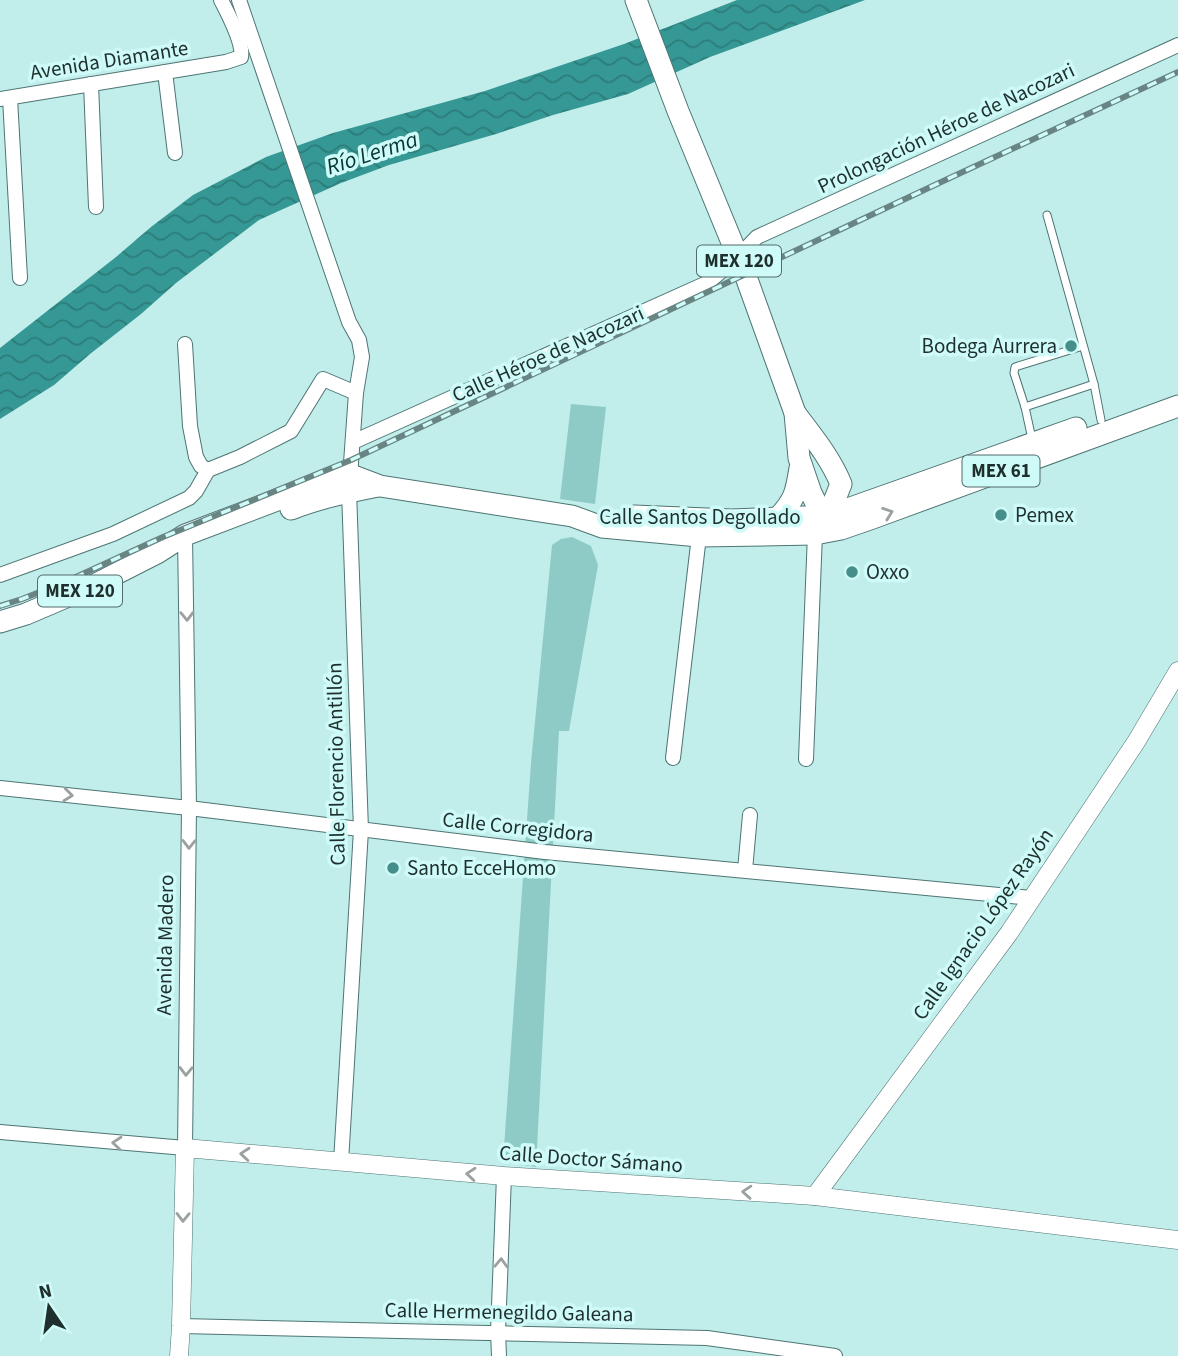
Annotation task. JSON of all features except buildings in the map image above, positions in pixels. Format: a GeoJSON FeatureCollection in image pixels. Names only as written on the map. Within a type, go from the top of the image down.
{"type":"FeatureCollection","features":[{"type":"Feature","properties":{"kind":"main road","name":"MEX 120"},"geometry":{"type":"LineString","coordinates":[[636,0],[745,274],[795,413],[801,466],[827,528]]}},
{"type":"Feature","properties":{"kind":"main road","name":"MEX 61"},"geometry":{"type":"LineString","coordinates":[[827,528],[870,502],[1178,390]]}},
{"type":"Feature","properties":{"kind":"main road","name":"MEX 61"},"geometry":{"type":"LineString","coordinates":[[827,528],[1178,406]]}},
{"type":"Feature","properties":{"kind":"main road","name":"MEX 120"},"geometry":{"type":"LineString","coordinates":[[795,413],[826,454],[841,484]]}},
{"type":"Feature","properties":{"kind":"main road","name":"MEX 120"},"geometry":{"type":"LineString","coordinates":[[777,519],[796,495],[801,466]]}},
{"type":"Feature","properties":{"kind":"main road","name":"MEX 120"},"geometry":{"type":"LineString","coordinates":[[0,622],[94,585],[157,553],[313,500],[350,483]]}},
{"type":"Feature","properties":{"kind":"main road","name":"Calle Santos Degollado"},"geometry":{"type":"LineString","coordinates":[[350,483],[572,516],[603,527],[699,536],[827,528]]}},
{"type":"Feature","properties":{"kind":"main road"},"geometry":{"type":"LineString","coordinates":[[827,528],[841,484],[860,499],[870,502]]}},
{"type":"Feature","properties":{"kind":"main road","name":"Calle Santos Degollado"},"geometry":{"type":"LineString","coordinates":[[572,516],[777,519],[827,528]]}},
{"type":"Feature","properties":{"kind":"street","name":"Avenida Diamante"},"geometry":{"type":"LineString","coordinates":[[5,99],[226,62],[241,57],[243,53],[222,0]]}},
{"type":"Feature","properties":{"kind":"street","name":"Calle Florencio Antillón"},"geometry":{"type":"LineString","coordinates":[[239,0],[349,321],[359,340],[362,358],[356,393],[350,483],[362,830],[341,1162]]}},
{"type":"Feature","properties":{"kind":"street","name":"Prolongación Héroe de Nacozari"},"geometry":{"type":"LineString","coordinates":[[737,258],[757,237],[1178,45]]}},
{"type":"Feature","properties":{"kind":"street"},"geometry":{"type":"LineString","coordinates":[[165,72],[175,153]]}},
{"type":"Feature","properties":{"kind":"street"},"geometry":{"type":"LineString","coordinates":[[91,84],[96,207]]}},
{"type":"Feature","properties":{"kind":"street"},"geometry":{"type":"LineString","coordinates":[[5,99],[20,278]]}},
{"type":"Feature","properties":{"kind":"street","name":"Calle Héroe de Nacozari"},"geometry":{"type":"LineString","coordinates":[[353,442],[707,283],[737,258]]}},
{"type":"Feature","properties":{"kind":"street"},"geometry":{"type":"LineString","coordinates":[[185,344],[190,426],[196,457],[201,466],[208,470]]}},
{"type":"Feature","properties":{"kind":"street"},"geometry":{"type":"LineString","coordinates":[[0,575],[113,534],[189,498],[208,470],[290,431],[323,379],[356,393]]}},
{"type":"Feature","properties":{"kind":"street"},"geometry":{"type":"LineString","coordinates":[[806,759],[827,528]]}},
{"type":"Feature","properties":{"kind":"street"},"geometry":{"type":"LineString","coordinates":[[673,758],[699,536]]}},
{"type":"Feature","properties":{"kind":"street","name":"Avenida Madero"},"geometry":{"type":"LineString","coordinates":[[179,1356],[185,1149],[189,808],[186,542]]}},
{"type":"Feature","properties":{"kind":"street","name":"Calle Ignacio López Rayón"},"geometry":{"type":"LineString","coordinates":[[815,1196],[1032,898],[1136,742],[1178,671]]}},
{"type":"Feature","properties":{"kind":"street","name":"Calle Corregidora"},"geometry":{"type":"LineString","coordinates":[[0,788],[189,808],[545,852],[1032,898]]}},
{"type":"Feature","properties":{"kind":"street"},"geometry":{"type":"LineString","coordinates":[[745,870],[750,815]]}},
{"type":"Feature","properties":{"kind":"street","name":"Calle Doctor Sámano"},"geometry":{"type":"LineString","coordinates":[[0,1132],[504,1176],[815,1196],[1178,1240]]}},
{"type":"Feature","properties":{"kind":"street"},"geometry":{"type":"LineString","coordinates":[[499,1356],[504,1176]]}},
{"type":"Feature","properties":{"kind":"street","name":"Calle Hermenegildo Galeana"},"geometry":{"type":"LineString","coordinates":[[181,1326],[707,1338],[835,1356]]}},
{"type":"Feature","properties":{"kind":"lane"},"geometry":{"type":"LineString","coordinates":[[1047,215],[1094,384],[1101,420]]}},
{"type":"Feature","properties":{"kind":"lane"},"geometry":{"type":"LineString","coordinates":[[1033,443],[1014,373],[1015,367],[1083,346]]}},
{"type":"Feature","properties":{"kind":"lane"},"geometry":{"type":"LineString","coordinates":[[1025,407],[1094,384]]}},
{"type":"Feature","properties":{"kind":"shaded area"},"geometry":{"type":"Polygon","coordinates":[[[571,404],[606,407],[595,504],[560,499],[571,404]]]}},
{"type":"Feature","properties":{"kind":"shaded area"},"geometry":{"type":"Polygon","coordinates":[[[572,537],[591,546],[598,565],[569,731],[559,731],[536,1167],[503,1162],[531,763],[552,545],[561,539],[572,537]]]}},
{"type":"Feature","properties":{"kind":"water","name":"Río Lerma"},"geometry":{"type":"Polygon","coordinates":[[[737,0],[865,0],[710,57],[628,94],[389,165],[341,183],[259,220],[176,283],[54,385],[0,419],[0,348],[193,195],[266,157],[333,133],[485,91],[624,44],[737,0]]]}},
{"type":"Feature","properties":{"kind":"railway"},"geometry":{"type":"LineString","coordinates":[[0,606],[65,582],[163,537],[351,460],[1178,72]]}},
{"type":"Feature","properties":{"kind":"place","name":"Bodega Aurrera"},"geometry":{"type":"Point","coordinates":[1071,346]}},
{"type":"Feature","properties":{"kind":"place","name":"Pemex"},"geometry":{"type":"Point","coordinates":[1001,515]}},
{"type":"Feature","properties":{"kind":"place","name":"Oxxo"},"geometry":{"type":"Point","coordinates":[852,572]}},
{"type":"Feature","properties":{"kind":"place","name":"Santo EcceHomo"},"geometry":{"type":"Point","coordinates":[393,868]}}]}
